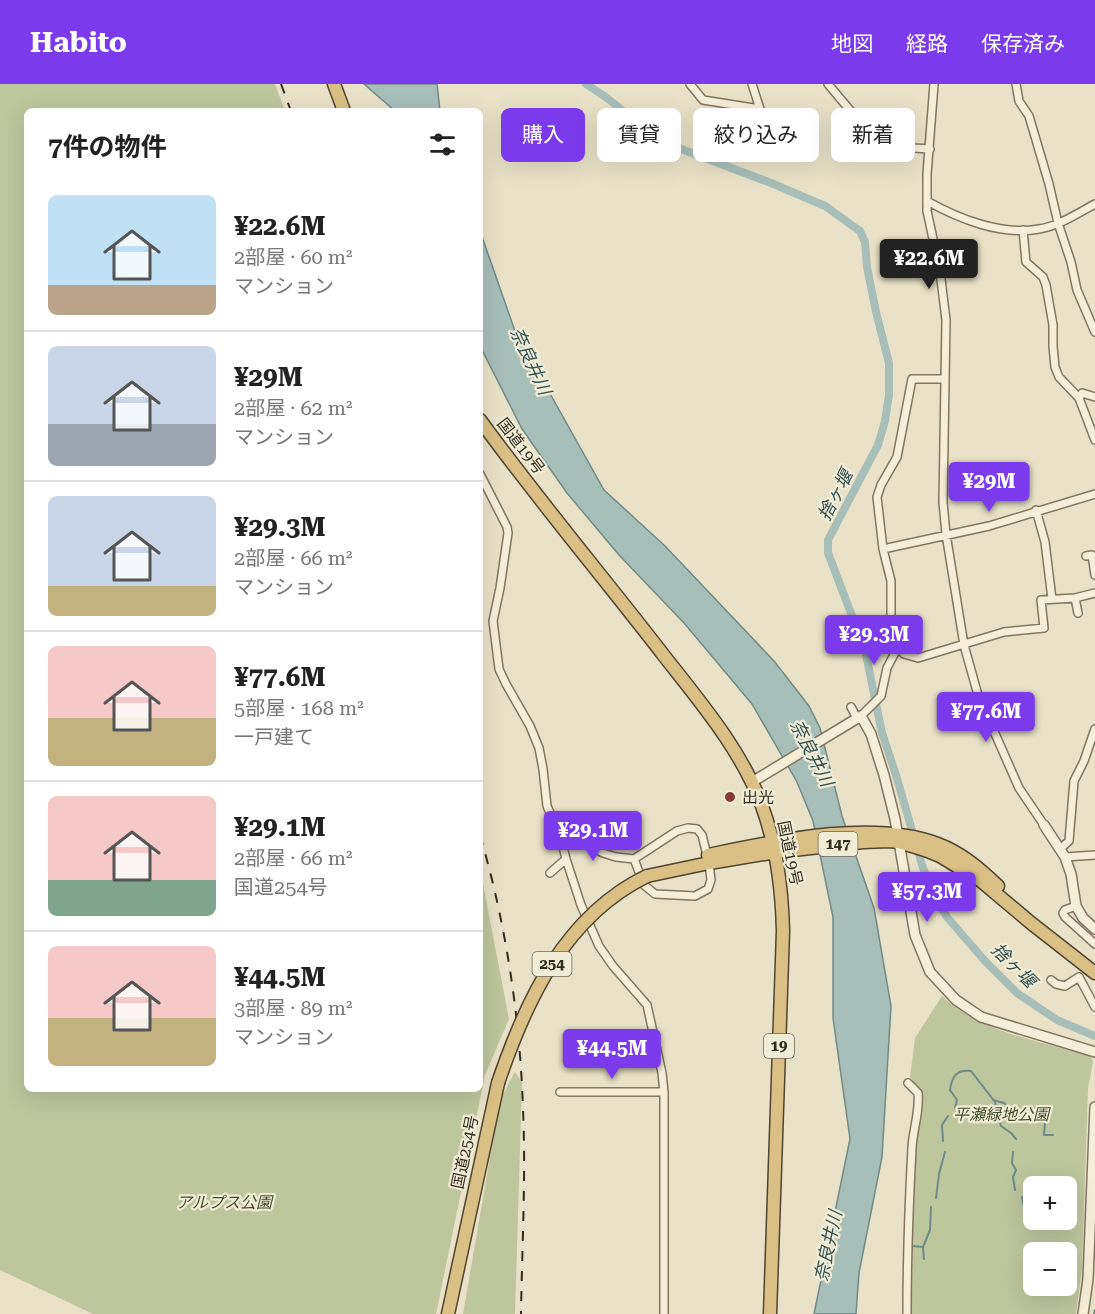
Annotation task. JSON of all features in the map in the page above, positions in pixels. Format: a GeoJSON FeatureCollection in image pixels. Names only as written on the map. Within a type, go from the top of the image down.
{"type":"FeatureCollection","features":[{"type":"Feature","properties":{"kind":"highway"},"geometry":{"type":"LineString","coordinates":[[334,84],[343,108]]}},
{"type":"Feature","properties":{"kind":"highway","name":"国道19号"},"geometry":{"type":"LineString","coordinates":[[483,424],[729,743],[752,782],[781,847],[783,931],[770,1314]]}},
{"type":"Feature","properties":{"kind":"highway","name":"147"},"geometry":{"type":"LineString","coordinates":[[781,847],[897,838],[953,851],[970,861],[1046,926],[1095,964]]}},
{"type":"Feature","properties":{"kind":"highway","name":"147"},"geometry":{"type":"LineString","coordinates":[[924,844],[981,881],[1095,973]]}},
{"type":"Feature","properties":{"kind":"highway","name":"国道254号"},"geometry":{"type":"LineString","coordinates":[[448,1314],[498,1083],[514,1038],[564,946],[597,908],[655,870],[676,862],[781,847]]}},
{"type":"Feature","properties":{"kind":"street"},"geometry":{"type":"LineString","coordinates":[[690,84],[703,100],[760,109],[752,84]]}},
{"type":"Feature","properties":{"kind":"street"},"geometry":{"type":"LineString","coordinates":[[828,84],[870,134],[897,147],[930,149]]}},
{"type":"Feature","properties":{"kind":"street"},"geometry":{"type":"LineString","coordinates":[[934,84],[927,174],[927,211],[940,271],[946,320],[943,502],[964,645],[978,694],[1012,773],[1019,788],[1063,853],[1071,874],[1076,906],[1083,918],[1095,929]]}},
{"type":"Feature","properties":{"kind":"street"},"geometry":{"type":"LineString","coordinates":[[1016,84],[1019,101],[1029,116],[1081,302],[1090,317],[1095,332]]}},
{"type":"Feature","properties":{"kind":"street"},"geometry":{"type":"LineString","coordinates":[[927,201],[948,213],[988,226],[1023,230],[1040,229],[1058,223],[1095,204]]}},
{"type":"Feature","properties":{"kind":"street"},"geometry":{"type":"LineString","coordinates":[[1023,230],[1026,262],[1043,277],[1046,285],[1053,325],[1055,367],[1059,377],[1079,398],[1095,440]]}},
{"type":"Feature","properties":{"kind":"street"},"geometry":{"type":"LineString","coordinates":[[945,379],[912,379],[897,457],[881,484],[877,497],[883,549],[891,581],[891,615],[898,647],[904,654],[918,658],[1016,629],[1044,628],[1041,600],[1075,598],[1095,593]]}},
{"type":"Feature","properties":{"kind":"street"},"geometry":{"type":"LineString","coordinates":[[1079,398],[1082,393],[1095,398]]}},
{"type":"Feature","properties":{"kind":"street"},"geometry":{"type":"LineString","coordinates":[[483,480],[508,532],[493,621],[496,659],[506,684],[530,726],[539,748],[547,806],[560,835],[581,905],[599,946],[647,1005],[662,1072],[664,1092],[664,1314]]}},
{"type":"Feature","properties":{"kind":"street"},"geometry":{"type":"LineString","coordinates":[[883,549],[989,526],[1095,494]]}},
{"type":"Feature","properties":{"kind":"street"},"geometry":{"type":"LineString","coordinates":[[1036,510],[1045,542],[1052,599]]}},
{"type":"Feature","properties":{"kind":"street"},"geometry":{"type":"LineString","coordinates":[[1086,556],[1092,555],[1095,575]]}},
{"type":"Feature","properties":{"kind":"street"},"geometry":{"type":"LineString","coordinates":[[1075,598],[1078,613]]}},
{"type":"Feature","properties":{"kind":"street"},"geometry":{"type":"LineString","coordinates":[[752,782],[857,718],[881,696],[887,668],[898,647]]}},
{"type":"Feature","properties":{"kind":"street"},"geometry":{"type":"LineString","coordinates":[[850,707],[871,734],[879,754],[915,935],[930,972],[943,989],[969,1011],[981,1017],[1095,1052]]}},
{"type":"Feature","properties":{"kind":"street"},"geometry":{"type":"LineString","coordinates":[[1063,853],[1069,841],[1074,781],[1095,729]]}},
{"type":"Feature","properties":{"kind":"street"},"geometry":{"type":"LineString","coordinates":[[560,835],[569,835],[603,853],[634,859],[678,831],[688,828],[697,829],[702,835],[708,859],[711,880],[708,889],[695,896],[655,894],[644,885],[634,859]]}},
{"type":"Feature","properties":{"kind":"street"},"geometry":{"type":"LineString","coordinates":[[1063,853],[1095,855]]}},
{"type":"Feature","properties":{"kind":"street"},"geometry":{"type":"LineString","coordinates":[[550,873],[566,859]]}},
{"type":"Feature","properties":{"kind":"street"},"geometry":{"type":"LineString","coordinates":[[1076,906],[1063,913],[1095,944]]}},
{"type":"Feature","properties":{"kind":"street"},"geometry":{"type":"LineString","coordinates":[[1051,980],[1065,986],[1079,977],[1095,1007]]}},
{"type":"Feature","properties":{"kind":"street"},"geometry":{"type":"LineString","coordinates":[[908,1083],[918,1093],[919,1100],[913,1130],[907,1236],[908,1314]]}},
{"type":"Feature","properties":{"kind":"street"},"geometry":{"type":"LineString","coordinates":[[560,1092],[664,1092]]}},
{"type":"Feature","properties":{"kind":"street"},"geometry":{"type":"LineString","coordinates":[[1083,1314],[1088,1279],[1095,1107]]}},
{"type":"Feature","properties":{"kind":"green space","name":"アルプス公園"},"geometry":{"type":"Polygon","coordinates":[[[0,84],[275,84],[284,108],[24,108],[24,1092],[482,1092],[436,1314],[93,1314],[0,1270],[0,84]]]}},
{"type":"Feature","properties":{"kind":"green space","name":"アルプス公園"},"geometry":{"type":"Polygon","coordinates":[[[483,884],[509,1019],[483,1085],[483,884]]]}},
{"type":"Feature","properties":{"kind":"green space","name":"平瀬緑地公園"},"geometry":{"type":"Polygon","coordinates":[[[942,996],[958,1009],[993,1028],[1091,1057],[1093,1062],[1088,1088],[1082,1268],[1076,1314],[911,1314],[909,1256],[914,1137],[922,1101],[919,1090],[910,1077],[915,1038],[942,996]]]}},
{"type":"Feature","properties":{"kind":"green space"},"geometry":{"type":"Polygon","coordinates":[[[515,1072],[522,1082],[515,1314],[463,1314],[500,1099],[515,1072]]]}},
{"type":"Feature","properties":{"kind":"water"},"geometry":{"type":"Polygon","coordinates":[[[364,84],[437,84],[440,108],[392,108],[364,84]]]}},
{"type":"Feature","properties":{"kind":"water","name":"奈良井川"},"geometry":{"type":"Polygon","coordinates":[[[483,240],[515,331],[604,490],[665,546],[774,661],[809,706],[820,728],[842,816],[874,908],[891,1006],[882,1157],[859,1273],[856,1314],[814,1314],[850,1139],[833,1018],[833,917],[813,821],[797,782],[752,704],[684,623],[619,555],[567,493],[522,429],[483,352],[483,240]]]}},
{"type":"Feature","properties":{"kind":"waterway","name":"捨ヶ堰"},"geometry":{"type":"LineString","coordinates":[[586,84],[660,141],[825,206],[860,231],[865,242],[867,267],[889,363],[889,395],[878,445],[828,540],[828,553],[865,650],[882,733],[932,891],[947,917],[984,960],[1017,993],[1057,1020],[1095,1036]]}},
{"type":"Feature","properties":{"kind":"waterway"},"geometry":{"type":"LineString","coordinates":[[955,1108],[957,1100],[950,1090],[952,1081],[958,1073],[971,1071],[995,1102],[1001,1126],[1016,1139]]}},
{"type":"Feature","properties":{"kind":"waterway"},"geometry":{"type":"LineString","coordinates":[[993,1100],[1004,1103],[1022,1119],[1045,1122],[1044,1135],[1053,1135]]}},
{"type":"Feature","properties":{"kind":"waterway"},"geometry":{"type":"LineString","coordinates":[[943,1141],[942,1125],[948,1116]]}},
{"type":"Feature","properties":{"kind":"waterway"},"geometry":{"type":"LineString","coordinates":[[936,1198],[945,1152]]}},
{"type":"Feature","properties":{"kind":"waterway"},"geometry":{"type":"LineString","coordinates":[[1013,1152],[1012,1163],[1016,1170],[1013,1177],[1015,1190]]}},
{"type":"Feature","properties":{"kind":"waterway"},"geometry":{"type":"LineString","coordinates":[[1022,1197],[1023,1202]]}},
{"type":"Feature","properties":{"kind":"waterway"},"geometry":{"type":"LineString","coordinates":[[912,1246],[923,1247],[930,1230],[931,1207]]}},
{"type":"Feature","properties":{"kind":"waterway"},"geometry":{"type":"LineString","coordinates":[[923,1247],[924,1259]]}},
{"type":"Feature","properties":{"kind":"waterway"},"geometry":{"type":"LineString","coordinates":[[1094,1314],[1095,1310]]}},
{"type":"Feature","properties":{"kind":"railway"},"geometry":{"type":"LineString","coordinates":[[281,84],[290,108]]}},
{"type":"Feature","properties":{"kind":"railway"},"geometry":{"type":"LineString","coordinates":[[483,846],[504,937],[519,1040],[524,1160],[521,1314]]}},
{"type":"Feature","properties":{"kind":"place","name":"出光"},"geometry":{"type":"Point","coordinates":[730,797]}}]}
